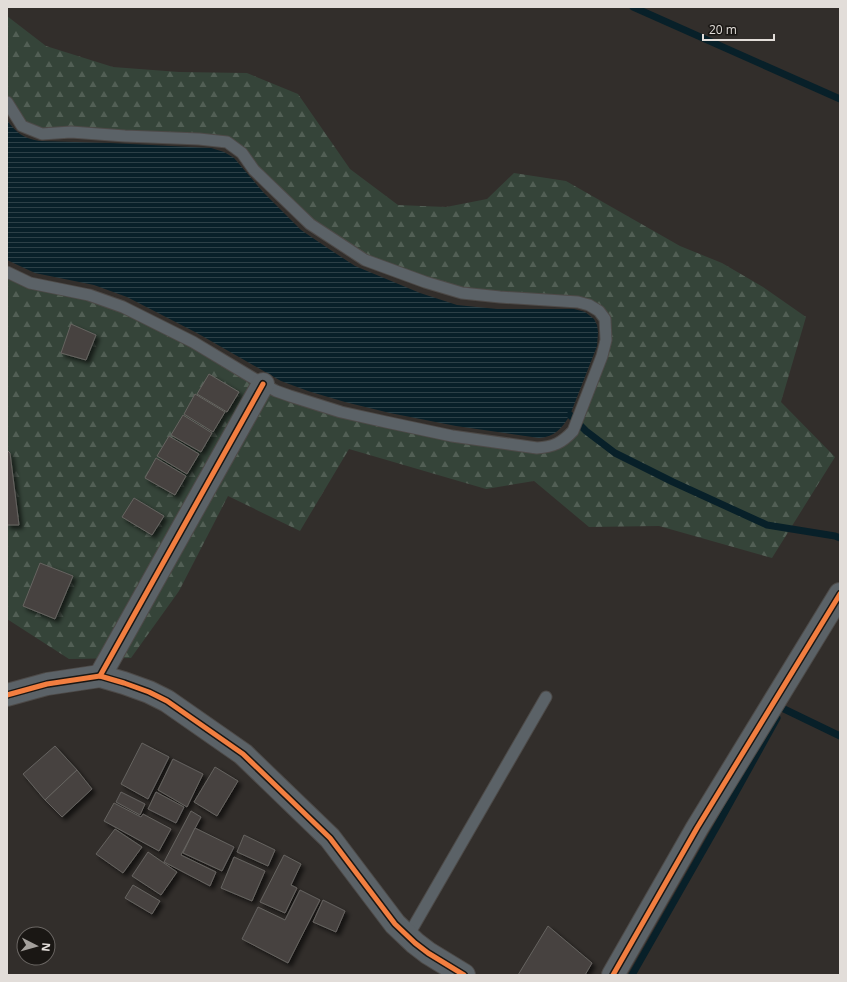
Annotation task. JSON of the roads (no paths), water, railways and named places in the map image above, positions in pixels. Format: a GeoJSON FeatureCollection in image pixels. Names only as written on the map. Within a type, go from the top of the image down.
{"type":"FeatureCollection","features":[{"type":"Feature","properties":{"kind":"street"},"geometry":{"type":"LineString","coordinates":[[100,676],[263,384]]}},
{"type":"Feature","properties":{"kind":"street"},"geometry":{"type":"LineString","coordinates":[[614,975],[697,828],[840,594]]}},
{"type":"Feature","properties":{"kind":"street"},"geometry":{"type":"LineString","coordinates":[[7,694],[47,684],[100,676],[149,692],[167,701],[243,754],[330,838],[395,924],[428,953],[464,975]]}},
{"type":"Feature","properties":{"kind":"lane"},"geometry":{"type":"LineString","coordinates":[[7,102],[22,126],[42,134],[71,132],[199,139],[227,142],[242,153],[254,170],[310,224],[364,260],[425,282],[462,293],[578,302],[589,305],[599,311],[604,319],[606,340],[602,356],[573,431],[566,439],[558,444],[547,448],[537,448],[452,436],[341,412],[290,396],[276,391],[193,342],[123,307],[89,295],[30,283],[7,272]]}},
{"type":"Feature","properties":{"kind":"lane"},"geometry":{"type":"LineString","coordinates":[[408,936],[546,697]]}},
{"type":"Feature","properties":{"kind":"water"},"geometry":{"type":"Polygon","coordinates":[[[7,120],[20,134],[39,141],[211,148],[224,152],[234,158],[263,192],[301,230],[355,266],[420,293],[457,305],[497,309],[574,309],[585,312],[594,319],[597,325],[597,346],[570,415],[564,424],[554,434],[539,438],[456,426],[390,413],[345,402],[281,381],[197,333],[127,297],[94,285],[35,273],[7,260],[7,120]]]}},
{"type":"Feature","properties":{"kind":"waterway"},"geometry":{"type":"LineString","coordinates":[[633,7],[840,99]]}},
{"type":"Feature","properties":{"kind":"waterway"},"geometry":{"type":"LineString","coordinates":[[570,415],[586,431],[615,453],[673,482],[767,525],[840,538]]}},
{"type":"Feature","properties":{"kind":"waterway"},"geometry":{"type":"LineString","coordinates":[[782,708],[840,736]]}},
{"type":"Feature","properties":{"kind":"waterway"},"geometry":{"type":"LineString","coordinates":[[632,975],[777,718]]}}]}
